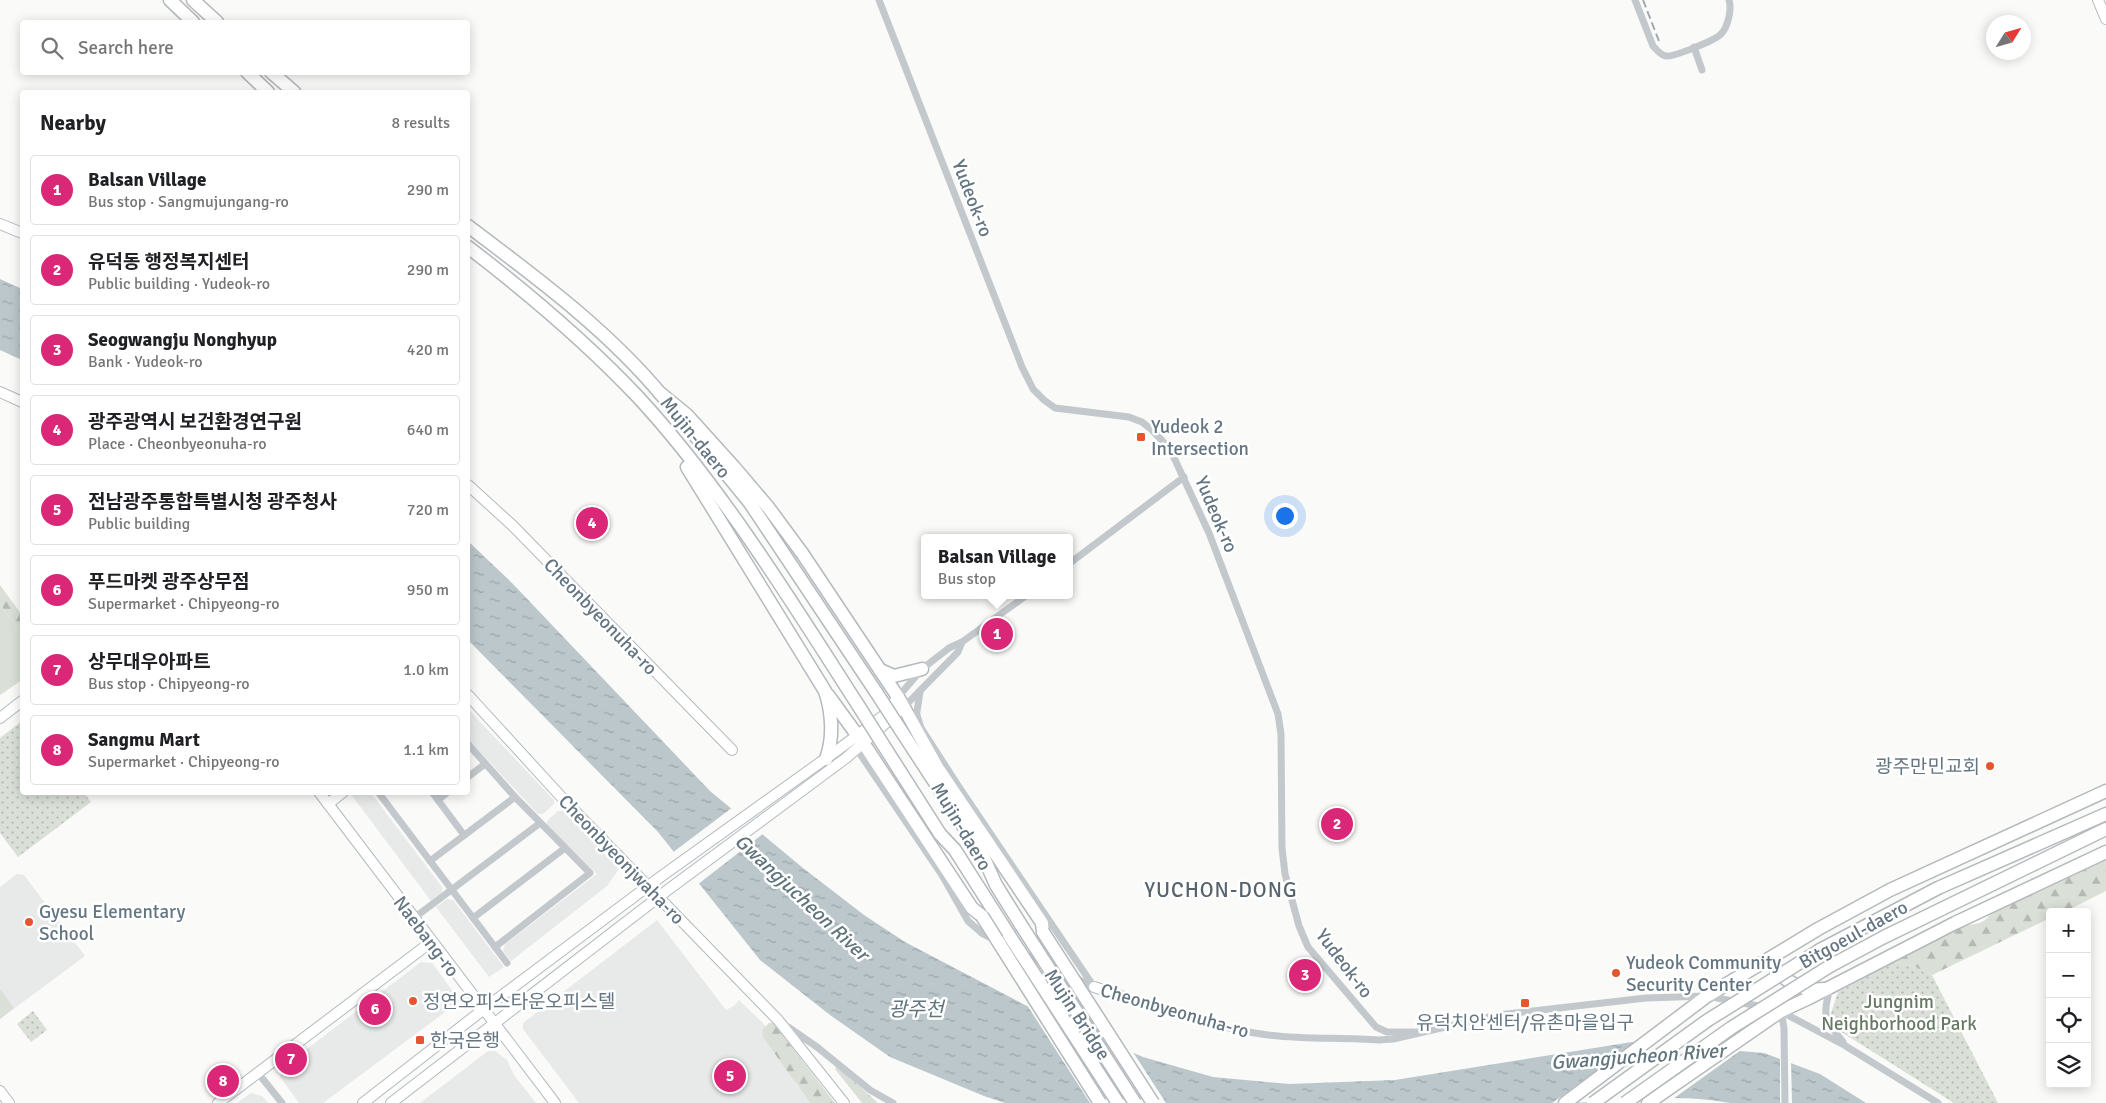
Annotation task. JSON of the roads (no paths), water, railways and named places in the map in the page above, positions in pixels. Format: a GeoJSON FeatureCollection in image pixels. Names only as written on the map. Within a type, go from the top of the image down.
{"type":"FeatureCollection","features":[{"type":"Feature","properties":{"kind":"highway"},"geometry":{"type":"LineString","coordinates":[[170,0],[191,20]]}},
{"type":"Feature","properties":{"kind":"highway"},"geometry":{"type":"LineString","coordinates":[[193,0],[215,20]]}},
{"type":"Feature","properties":{"kind":"highway"},"geometry":{"type":"LineString","coordinates":[[249,75],[266,90]]}},
{"type":"Feature","properties":{"kind":"highway"},"geometry":{"type":"LineString","coordinates":[[274,75],[292,90]]}},
{"type":"Feature","properties":{"kind":"highway","name":"Mujin-daero"},"geometry":{"type":"LineString","coordinates":[[470,228],[544,284],[595,328],[660,393],[750,503],[983,856],[996,885],[1021,925]]}},
{"type":"Feature","properties":{"kind":"highway","name":"Mujin-daero"},"geometry":{"type":"LineString","coordinates":[[470,249],[576,335],[638,398],[677,444],[723,503],[858,705],[940,834],[955,850],[1009,935]]}},
{"type":"Feature","properties":{"kind":"highway"},"geometry":{"type":"LineString","coordinates":[[660,393],[687,414],[768,507],[802,553],[901,702],[937,767],[1042,923],[1043,932]]}},
{"type":"Feature","properties":{"kind":"highway"},"geometry":{"type":"LineString","coordinates":[[677,444],[689,470],[857,742],[972,908],[982,916]]}},
{"type":"Feature","properties":{"kind":"highway"},"geometry":{"type":"LineString","coordinates":[[880,670],[894,676],[922,669]]}},
{"type":"Feature","properties":{"kind":"highway"},"geometry":{"type":"LineString","coordinates":[[825,691],[830,712],[831,734],[829,752],[826,759]]}},
{"type":"Feature","properties":{"kind":"highway"},"geometry":{"type":"LineString","coordinates":[[1565,1103],[1707,996],[1818,928],[1890,890],[2106,791]]}},
{"type":"Feature","properties":{"kind":"highway","name":"Bitgoeul-daero"},"geometry":{"type":"LineString","coordinates":[[1593,1103],[1708,1020],[1820,950],[1938,888],[2106,814]]}},
{"type":"Feature","properties":{"kind":"highway","name":"Bitgoeul-daero"},"geometry":{"type":"LineString","coordinates":[[1625,1103],[1731,1028],[1830,966],[1884,937],[2102,832]]}},
{"type":"Feature","properties":{"kind":"highway"},"geometry":{"type":"LineString","coordinates":[[940,834],[954,865],[982,916],[1100,1103]]}},
{"type":"Feature","properties":{"kind":"highway"},"geometry":{"type":"LineString","coordinates":[[1648,1103],[1781,1010],[1830,988],[1955,923],[2106,852]]}},
{"type":"Feature","properties":{"kind":"highway"},"geometry":{"type":"LineString","coordinates":[[983,856],[1043,932],[1153,1103]]}},
{"type":"Feature","properties":{"kind":"highway","name":"Mujin Bridge"},"geometry":{"type":"LineString","coordinates":[[1021,925],[1135,1103]]}},
{"type":"Feature","properties":{"kind":"highway","name":"Mujin Bridge"},"geometry":{"type":"LineString","coordinates":[[1009,935],[1118,1103]]}},
{"type":"Feature","properties":{"kind":"highway"},"geometry":{"type":"LineString","coordinates":[[1771,958],[1773,966],[1784,979],[1804,989],[1830,988]]}},
{"type":"Feature","properties":{"kind":"street","name":"Yudeok-ro"},"geometry":{"type":"LineString","coordinates":[[879,0],[1022,368],[1033,390],[1055,408],[1129,417],[1142,422],[1170,449],[1184,477],[1209,533],[1278,714],[1281,734],[1282,848],[1285,874],[1308,947],[1322,966],[1376,1027],[1387,1032],[1419,1032]]}},
{"type":"Feature","properties":{"kind":"street"},"geometry":{"type":"LineString","coordinates":[[1635,0],[1653,46],[1658,52],[1666,56],[1721,36],[1726,26],[1730,6],[1729,0]]}},
{"type":"Feature","properties":{"kind":"street"},"geometry":{"type":"LineString","coordinates":[[2098,0],[2106,20]]}},
{"type":"Feature","properties":{"kind":"street"},"geometry":{"type":"LineString","coordinates":[[1694,47],[1702,70]]}},
{"type":"Feature","properties":{"kind":"street"},"geometry":{"type":"LineString","coordinates":[[0,224],[20,232]]}},
{"type":"Feature","properties":{"kind":"street"},"geometry":{"type":"LineString","coordinates":[[0,392],[20,401]]}},
{"type":"Feature","properties":{"kind":"street"},"geometry":{"type":"LineString","coordinates":[[1073,561],[1184,477]]}},
{"type":"Feature","properties":{"kind":"street","name":"Cheonbyeonuha-ro"},"geometry":{"type":"LineString","coordinates":[[470,487],[512,525],[732,750]]}},
{"type":"Feature","properties":{"kind":"street"},"geometry":{"type":"LineString","coordinates":[[901,702],[922,669],[948,648],[962,642],[1021,599]]}},
{"type":"Feature","properties":{"kind":"street"},"geometry":{"type":"LineString","coordinates":[[391,1103],[783,802],[857,742],[883,716],[901,702],[920,692],[958,652],[962,642]]}},
{"type":"Feature","properties":{"kind":"street"},"geometry":{"type":"LineString","coordinates":[[915,729],[920,692]]}},
{"type":"Feature","properties":{"kind":"street","name":"Cheonbyeonjwaha-ro"},"geometry":{"type":"LineString","coordinates":[[470,699],[566,802],[778,1020],[844,1103]]}},
{"type":"Feature","properties":{"kind":"street"},"geometry":{"type":"LineString","coordinates":[[0,718],[20,702]]}},
{"type":"Feature","properties":{"kind":"street"},"geometry":{"type":"LineString","coordinates":[[917,715],[921,728],[957,784],[1094,987]]}},
{"type":"Feature","properties":{"kind":"street"},"geometry":{"type":"LineString","coordinates":[[363,1103],[484,1009],[649,886],[826,759],[857,742]]}},
{"type":"Feature","properties":{"kind":"street","name":"Cheonbyeonuha-ro"},"geometry":{"type":"LineString","coordinates":[[857,742],[942,875],[968,921],[992,939],[1094,987],[1160,1010],[1238,1030],[1263,1034],[1379,1040],[1393,1039],[1498,1015],[1646,998],[1707,996],[1781,1010],[1844,1045],[1938,1103]]}},
{"type":"Feature","properties":{"kind":"street"},"geometry":{"type":"LineString","coordinates":[[470,746],[515,797],[590,874],[495,947]]}},
{"type":"Feature","properties":{"kind":"street"},"geometry":{"type":"LineString","coordinates":[[470,775],[485,764]]}},
{"type":"Feature","properties":{"kind":"street","name":"Naebang-ro"},"geometry":{"type":"LineString","coordinates":[[321,795],[555,1103]]}},
{"type":"Feature","properties":{"kind":"street"},"geometry":{"type":"LineString","coordinates":[[328,804],[339,795]]}},
{"type":"Feature","properties":{"kind":"street"},"geometry":{"type":"LineString","coordinates":[[380,795],[507,963]]}},
{"type":"Feature","properties":{"kind":"street"},"geometry":{"type":"LineString","coordinates":[[434,795],[464,835]]}},
{"type":"Feature","properties":{"kind":"street"},"geometry":{"type":"LineString","coordinates":[[438,800],[444,795]]}},
{"type":"Feature","properties":{"kind":"street"},"geometry":{"type":"LineString","coordinates":[[430,862],[515,797]]}},
{"type":"Feature","properties":{"kind":"street"},"geometry":{"type":"LineString","coordinates":[[414,918],[540,823]]}},
{"type":"Feature","properties":{"kind":"street"},"geometry":{"type":"LineString","coordinates":[[473,918],[566,848]]}},
{"type":"Feature","properties":{"kind":"street"},"geometry":{"type":"LineString","coordinates":[[218,1103],[432,942]]}},
{"type":"Feature","properties":{"kind":"street"},"geometry":{"type":"LineString","coordinates":[[1830,988],[1824,1011],[1829,1024],[1844,1045]]}},
{"type":"Feature","properties":{"kind":"street"},"geometry":{"type":"LineString","coordinates":[[1781,1010],[1784,1034],[1785,1103]]}},
{"type":"Feature","properties":{"kind":"street","name":"Cheonbyeonjwaha-ro"},"geometry":{"type":"LineString","coordinates":[[778,1020],[870,1090],[893,1103]]}},
{"type":"Feature","properties":{"kind":"street"},"geometry":{"type":"LineString","coordinates":[[258,1073],[282,1103]]}},
{"type":"Feature","properties":{"kind":"street"},"geometry":{"type":"LineString","coordinates":[[0,1091],[9,1103]]}},
{"type":"Feature","properties":{"kind":"water"},"geometry":{"type":"Polygon","coordinates":[[[0,279],[20,288],[20,359],[0,350],[0,279]]]}},
{"type":"Feature","properties":{"kind":"water","name":"광주천"},"geometry":{"type":"Polygon","coordinates":[[[470,543],[512,583],[710,791],[803,868],[864,915],[905,942],[1025,1005],[1143,1057],[1213,1077],[1289,1084],[1395,1080],[1632,1042],[1764,1053],[1820,1074],[1866,1103],[1730,1103],[1679,1098],[1592,1103],[1005,1103],[890,1057],[830,1015],[760,960],[658,832],[470,642],[470,543]]]}},
{"type":"Feature","properties":{"kind":"railway"},"geometry":{"type":"LineString","coordinates":[[1643,0],[1659,41]]}},
{"type":"Feature","properties":{"kind":"place","name":"Yudeok 2 Intersection"},"geometry":{"type":"Point","coordinates":[1141,437]}},
{"type":"Feature","properties":{"kind":"place","name":"광주광역시 보건환경연구원"},"geometry":{"type":"Point","coordinates":[592,523]}},
{"type":"Feature","properties":{"kind":"place","name":"Balsan Village"},"geometry":{"type":"Point","coordinates":[997,634]}},
{"type":"Feature","properties":{"kind":"place","name":"광주만민교회"},"geometry":{"type":"Point","coordinates":[1990,766]}},
{"type":"Feature","properties":{"kind":"place","name":"유덕동 행정복지센터"},"geometry":{"type":"Point","coordinates":[1337,824]}},
{"type":"Feature","properties":{"kind":"place","name":"Gyesu Elementary School"},"geometry":{"type":"Point","coordinates":[29,922]}},
{"type":"Feature","properties":{"kind":"place","name":"Yudeok Community Security Center"},"geometry":{"type":"Point","coordinates":[1616,973]}},
{"type":"Feature","properties":{"kind":"place","name":"Seogwangju Nonghyup"},"geometry":{"type":"Point","coordinates":[1305,975]}},
{"type":"Feature","properties":{"kind":"place","name":"정연오피스타운오피스텔"},"geometry":{"type":"Point","coordinates":[413,1001]}},
{"type":"Feature","properties":{"kind":"place","name":"유덕치안센터/유촌마을입구"},"geometry":{"type":"Point","coordinates":[1525,1003]}},
{"type":"Feature","properties":{"kind":"place","name":"푸드마켓 광주상무점"},"geometry":{"type":"Point","coordinates":[375,1009]}},
{"type":"Feature","properties":{"kind":"place","name":"한국은행"},"geometry":{"type":"Point","coordinates":[420,1040]}},
{"type":"Feature","properties":{"kind":"place","name":"상무대우아파트"},"geometry":{"type":"Point","coordinates":[291,1059]}},
{"type":"Feature","properties":{"kind":"place","name":"전남광주통합특별시청 광주청사"},"geometry":{"type":"Point","coordinates":[730,1076]}},
{"type":"Feature","properties":{"kind":"place","name":"Sangmu Mart"},"geometry":{"type":"Point","coordinates":[223,1081]}},
{"type":"Feature","properties":{"kind":"district","name":"YUCHON-DONG"},"geometry":{"type":"Point","coordinates":[1221,890]}},
{"type":"Feature","properties":{"kind":"water label","name":"Gwangjucheon River"},"geometry":{"type":"Point","coordinates":[802,897]}},
{"type":"Feature","properties":{"kind":"water label","name":"Gwangjucheon River"},"geometry":{"type":"Point","coordinates":[1638,1056]}},
{"type":"Feature","properties":{"kind":"park label","name":"Jungnim Neighborhood Park"},"geometry":{"type":"Point","coordinates":[1899,1012]}}]}
